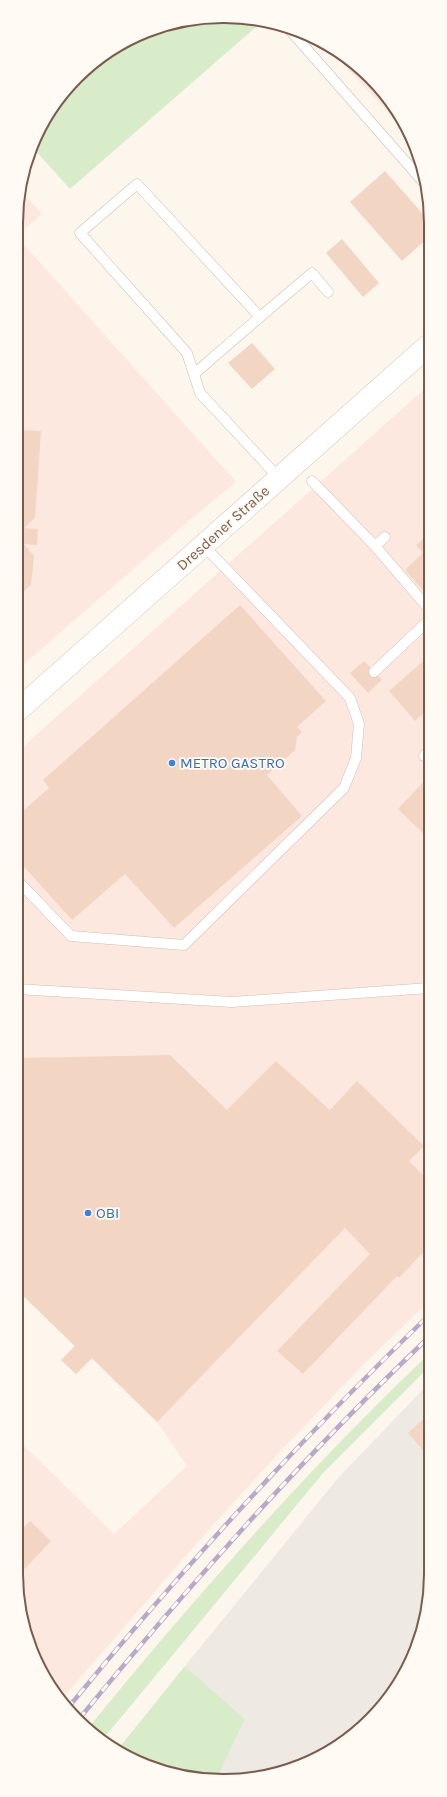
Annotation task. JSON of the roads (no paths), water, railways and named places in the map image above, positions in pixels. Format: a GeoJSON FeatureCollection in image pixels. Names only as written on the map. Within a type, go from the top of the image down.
{"type":"FeatureCollection","features":[{"type":"Feature","properties":{"kind":"main road","name":"Dresdener Straße"},"geometry":{"type":"LineString","coordinates":[[23,706],[424,349]]}},
{"type":"Feature","properties":{"kind":"lane"},"geometry":{"type":"LineString","coordinates":[[296,37],[418,176]]}},
{"type":"Feature","properties":{"kind":"lane"},"geometry":{"type":"LineString","coordinates":[[260,317],[137,184],[80,232],[187,354],[200,393],[279,478]]}},
{"type":"Feature","properties":{"kind":"lane"},"geometry":{"type":"LineString","coordinates":[[194,374],[312,273],[328,292]]}},
{"type":"Feature","properties":{"kind":"lane"},"geometry":{"type":"LineString","coordinates":[[312,481],[375,546],[424,603]]}},
{"type":"Feature","properties":{"kind":"lane"},"geometry":{"type":"LineString","coordinates":[[375,546],[385,537]]}},
{"type":"Feature","properties":{"kind":"lane"},"geometry":{"type":"LineString","coordinates":[[23,886],[71,936],[184,945],[344,788],[356,758],[359,724],[350,698],[204,546]]}},
{"type":"Feature","properties":{"kind":"lane"},"geometry":{"type":"LineString","coordinates":[[374,672],[424,625]]}},
{"type":"Feature","properties":{"kind":"lane"},"geometry":{"type":"LineString","coordinates":[[23,989],[232,1002],[424,988]]}},
{"type":"Feature","properties":{"kind":"railway"},"geometry":{"type":"LineString","coordinates":[[71,1704],[197,1556],[242,1507],[334,1409],[424,1320]]}},
{"type":"Feature","properties":{"kind":"railway"},"geometry":{"type":"LineString","coordinates":[[82,1715],[120,1669],[248,1522],[337,1428],[424,1342]]}},
{"type":"Feature","properties":{"kind":"place","name":"METRO GASTRO"},"geometry":{"type":"Point","coordinates":[172,763]}},
{"type":"Feature","properties":{"kind":"place","name":"OBI"},"geometry":{"type":"Point","coordinates":[88,1213]}}]}
